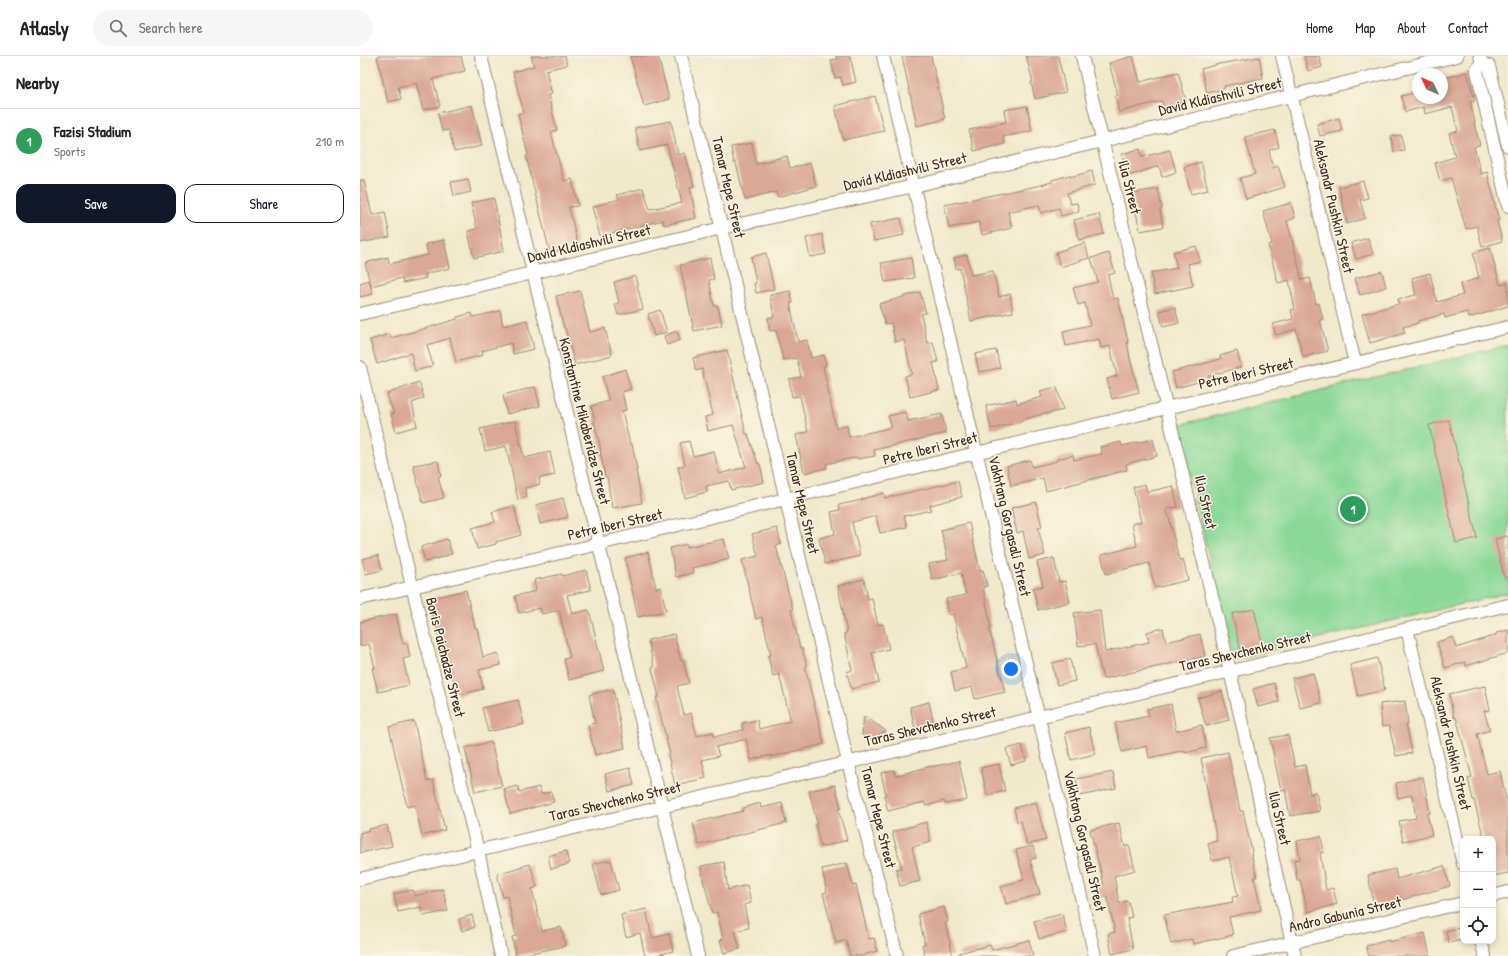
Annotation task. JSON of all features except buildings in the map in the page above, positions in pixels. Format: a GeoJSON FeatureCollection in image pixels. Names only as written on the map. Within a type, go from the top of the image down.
{"type":"FeatureCollection","features":[{"type":"Feature","properties":{"kind":"street","name":"Konstantine Mikaberidze Street"},"geometry":{"type":"LineString","coordinates":[[481,56],[698,956]]}},
{"type":"Feature","properties":{"kind":"street","name":"Tamar Mepe Street"},"geometry":{"type":"LineString","coordinates":[[681,56],[848,762],[897,956]]}},
{"type":"Feature","properties":{"kind":"street","name":"Vakhtang Gorgasali Street"},"geometry":{"type":"LineString","coordinates":[[883,56],[1095,956]]}},
{"type":"Feature","properties":{"kind":"street","name":"Ilia Street"},"geometry":{"type":"LineString","coordinates":[[1082,56],[1230,671],[1295,956]]}},
{"type":"Feature","properties":{"kind":"street","name":"Aleksandr Pushkin Street"},"geometry":{"type":"LineString","coordinates":[[1282,56],[1355,364]]}},
{"type":"Feature","properties":{"kind":"street","name":"David Kldiashvili Street"},"geometry":{"type":"LineString","coordinates":[[360,314],[722,228],[914,186],[1457,56]]}},
{"type":"Feature","properties":{"kind":"street"},"geometry":{"type":"LineString","coordinates":[[1508,146],[1489,66],[1481,60],[1477,71],[1508,206]]}},
{"type":"Feature","properties":{"kind":"street","name":"Petre Iberi Street"},"geometry":{"type":"LineString","coordinates":[[360,599],[786,500],[976,453],[1508,327]]}},
{"type":"Feature","properties":{"kind":"street","name":"Boris Paichadze Street"},"geometry":{"type":"LineString","coordinates":[[360,367],[412,586],[478,851],[501,956]]}},
{"type":"Feature","properties":{"kind":"street","name":"Taras Shevchenko Street"},"geometry":{"type":"LineString","coordinates":[[360,879],[1508,605]]}},
{"type":"Feature","properties":{"kind":"street","name":"Aleksandr Pushkin Street"},"geometry":{"type":"LineString","coordinates":[[1407,629],[1460,851]]}},
{"type":"Feature","properties":{"kind":"street"},"geometry":{"type":"LineString","coordinates":[[1496,895],[1508,892]]}},
{"type":"Feature","properties":{"kind":"street","name":"Andro Gabunia Street"},"geometry":{"type":"LineString","coordinates":[[1233,956],[1460,904]]}},
{"type":"Feature","properties":{"kind":"street"},"geometry":{"type":"LineString","coordinates":[[1482,944],[1485,956]]}},
{"type":"Feature","properties":{"kind":"green space"},"geometry":{"type":"Polygon","coordinates":[[[1508,345],[1508,593],[1233,659],[1178,425],[1508,345]]]}},
{"type":"Feature","properties":{"kind":"place","name":"Fazisi Stadium"},"geometry":{"type":"Point","coordinates":[1353,509]}}]}
